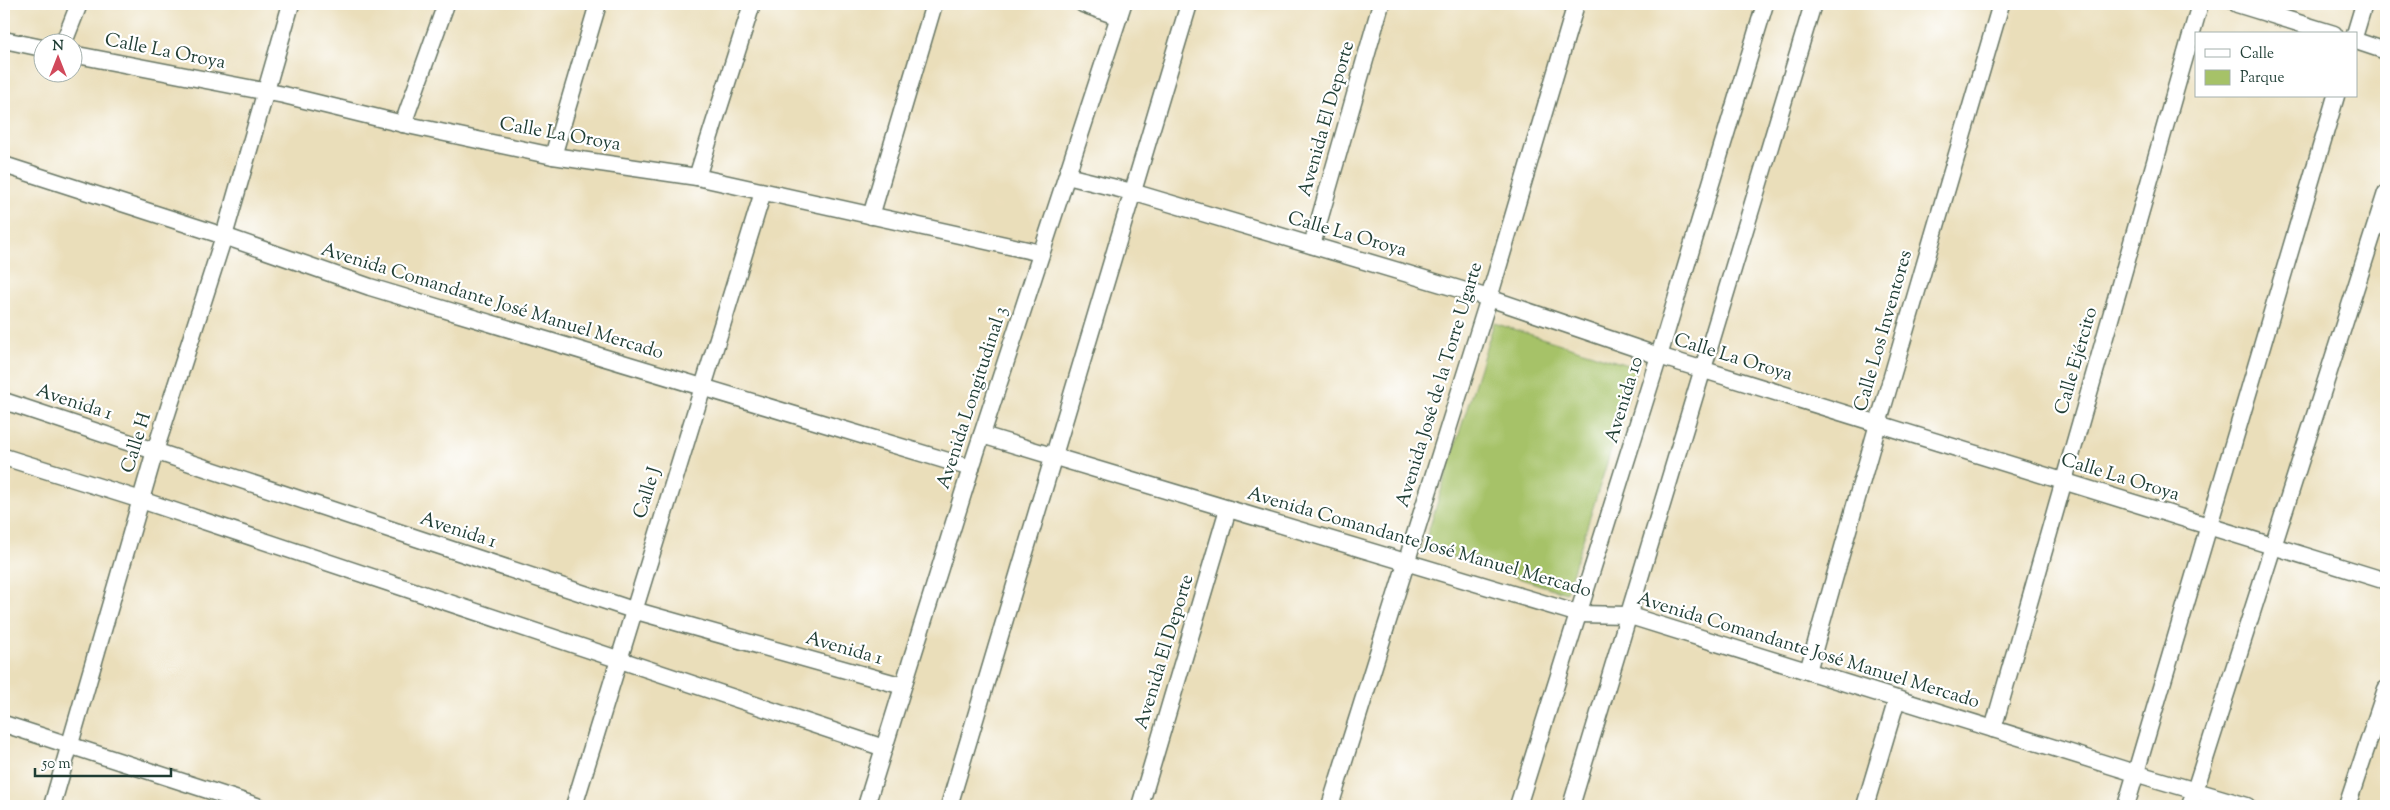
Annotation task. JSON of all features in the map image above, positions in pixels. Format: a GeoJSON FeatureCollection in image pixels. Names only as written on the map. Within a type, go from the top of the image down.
{"type":"FeatureCollection","features":[{"type":"Feature","properties":{"kind":"street"},"geometry":{"type":"LineString","coordinates":[[68,32],[79,4]]}},
{"type":"Feature","properties":{"kind":"street","name":"Calle H"},"geometry":{"type":"LineString","coordinates":[[52,806],[155,451],[224,236],[291,4]]}},
{"type":"Feature","properties":{"kind":"street"},"geometry":{"type":"LineString","coordinates":[[403,124],[446,4]]}},
{"type":"Feature","properties":{"kind":"street"},"geometry":{"type":"LineString","coordinates":[[553,156],[598,4]]}},
{"type":"Feature","properties":{"kind":"street"},"geometry":{"type":"LineString","coordinates":[[698,177],[752,4]]}},
{"type":"Feature","properties":{"kind":"street"},"geometry":{"type":"LineString","coordinates":[[871,216],[934,4]]}},
{"type":"Feature","properties":{"kind":"street"},"geometry":{"type":"LineString","coordinates":[[1083,4],[1121,11]]}},
{"type":"Feature","properties":{"kind":"street"},"geometry":{"type":"LineString","coordinates":[[950,806],[1189,4]]}},
{"type":"Feature","properties":{"kind":"street","name":"Avenida El Deporte"},"geometry":{"type":"LineString","coordinates":[[1312,245],[1381,4]]}},
{"type":"Feature","properties":{"kind":"street","name":"Avenida José de la Torre Ugarte"},"geometry":{"type":"LineString","coordinates":[[1330,806],[1489,298],[1576,4]]}},
{"type":"Feature","properties":{"kind":"street","name":"Avenida 10"},"geometry":{"type":"LineString","coordinates":[[1518,806],[1659,356],[1765,4]]}},
{"type":"Feature","properties":{"kind":"street"},"geometry":{"type":"LineString","coordinates":[[1571,806],[1627,615],[1813,4]]}},
{"type":"Feature","properties":{"kind":"street","name":"Calle Los Inventores"},"geometry":{"type":"LineString","coordinates":[[1808,671],[2001,4]]}},
{"type":"Feature","properties":{"kind":"street","name":"Calle Ejército"},"geometry":{"type":"LineString","coordinates":[[1993,729],[2200,4]]}},
{"type":"Feature","properties":{"kind":"street"},"geometry":{"type":"LineString","coordinates":[[2237,4],[2328,32]]}},
{"type":"Feature","properties":{"kind":"street"},"geometry":{"type":"LineString","coordinates":[[2356,32],[2364,4]]}},
{"type":"Feature","properties":{"kind":"street","name":"Avenida Longitudinal 3"},"geometry":{"type":"LineString","coordinates":[[866,806],[971,468],[1121,11]]}},
{"type":"Feature","properties":{"kind":"street"},"geometry":{"type":"LineString","coordinates":[[4,40],[32,46]]}},
{"type":"Feature","properties":{"kind":"street"},"geometry":{"type":"LineString","coordinates":[[2358,42],[2386,51]]}},
{"type":"Feature","properties":{"kind":"street","name":"Calle La Oroya"},"geometry":{"type":"LineString","coordinates":[[82,56],[265,93],[284,95],[403,124],[553,156],[698,177],[1042,253]]}},
{"type":"Feature","properties":{"kind":"street"},"geometry":{"type":"LineString","coordinates":[[2126,806],[2138,774],[2335,98]]}},
{"type":"Feature","properties":{"kind":"street","name":"Avenida Comandante José Manuel Mercado"},"geometry":{"type":"LineString","coordinates":[[4,165],[224,236],[370,287],[971,468]]}},
{"type":"Feature","properties":{"kind":"street","name":"Calle La Oroya"},"geometry":{"type":"LineString","coordinates":[[1067,176],[1132,192],[1489,298],[1659,356],[2386,582]]}},
{"type":"Feature","properties":{"kind":"street","name":"Calle J"},"geometry":{"type":"LineString","coordinates":[[574,806],[763,192]]}},
{"type":"Feature","properties":{"kind":"street"},"geometry":{"type":"LineString","coordinates":[[2192,799],[2386,193]]}},
{"type":"Feature","properties":{"kind":"street","name":"Avenida 1"},"geometry":{"type":"LineString","coordinates":[[4,402],[633,610],[903,686]]}},
{"type":"Feature","properties":{"kind":"street","name":"Avenida Comandante José Manuel Mercado"},"geometry":{"type":"LineString","coordinates":[[982,435],[1579,614],[1627,615],[2138,774],[2192,799],[2246,806]]}},
{"type":"Feature","properties":{"kind":"street"},"geometry":{"type":"LineString","coordinates":[[4,457],[141,500],[618,661],[884,748]]}},
{"type":"Feature","properties":{"kind":"street","name":"Avenida El Deporte"},"geometry":{"type":"LineString","coordinates":[[1140,806],[1228,509]]}},
{"type":"Feature","properties":{"kind":"street"},"geometry":{"type":"LineString","coordinates":[[2347,806],[2386,690]]}},
{"type":"Feature","properties":{"kind":"street"},"geometry":{"type":"LineString","coordinates":[[1865,806],[1897,699]]}},
{"type":"Feature","properties":{"kind":"street"},"geometry":{"type":"LineString","coordinates":[[4,724],[257,806]]}},
{"type":"Feature","properties":{"kind":"green space"},"geometry":{"type":"Polygon","coordinates":[[[1494,323],[1637,368],[1566,593],[1423,548],[1494,323]]]}}]}
